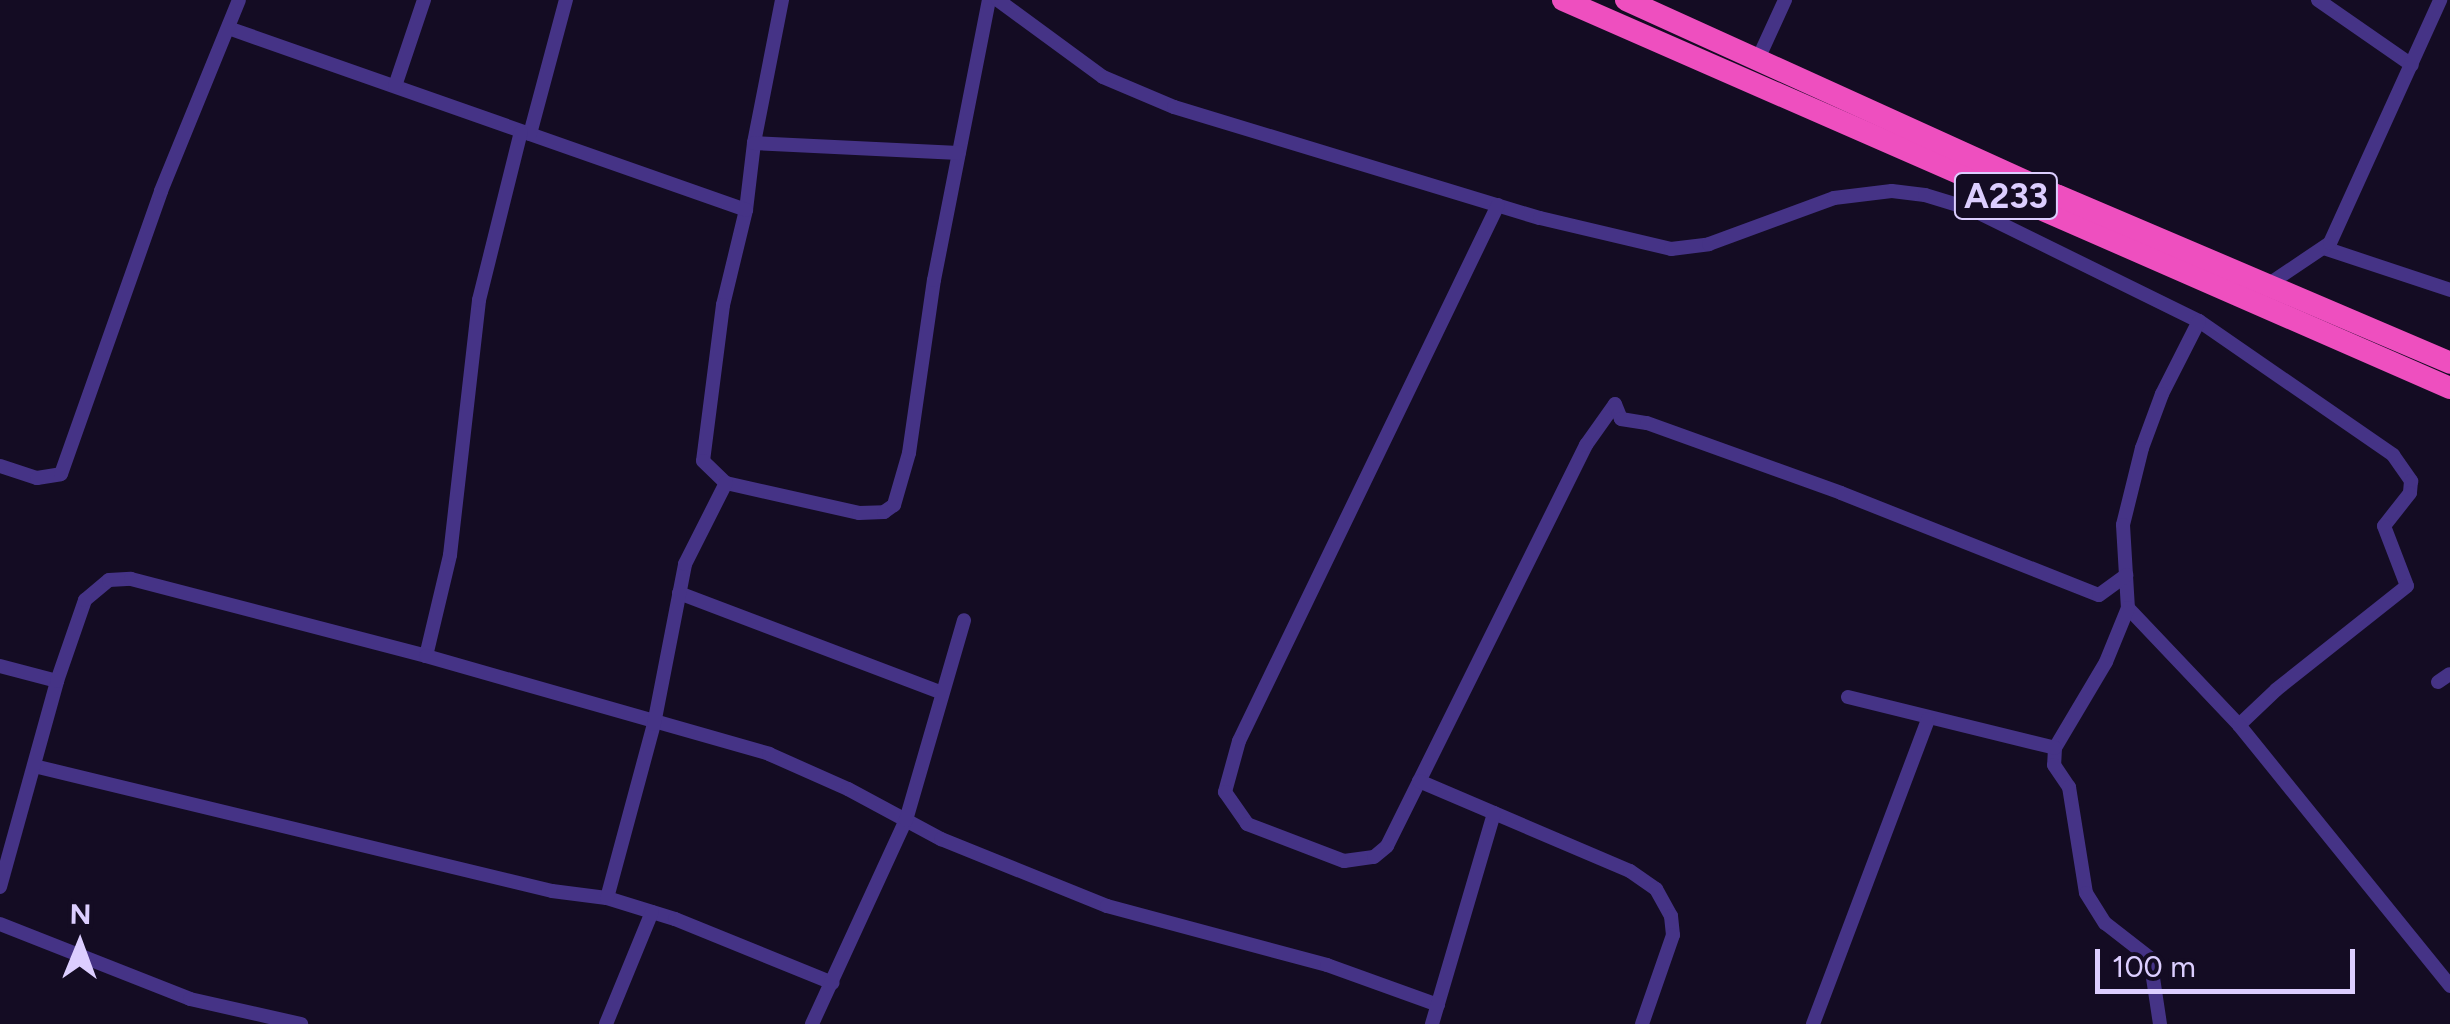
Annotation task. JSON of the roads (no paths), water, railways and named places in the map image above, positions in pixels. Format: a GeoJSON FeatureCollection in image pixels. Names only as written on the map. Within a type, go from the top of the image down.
{"type":"FeatureCollection","features":[{"type":"Feature","properties":{"kind":"highway","name":"A233"},"geometry":{"type":"LineString","coordinates":[[1562,0],[2178,260],[2266,286],[2450,363]]}},
{"type":"Feature","properties":{"kind":"highway","name":"A233"},"geometry":{"type":"LineString","coordinates":[[1626,0],[2450,388]]}},
{"type":"Feature","properties":{"kind":"street"},"geometry":{"type":"LineString","coordinates":[[0,466],[37,478],[61,474],[161,190],[231,28],[239,0]]}},
{"type":"Feature","properties":{"kind":"street"},"geometry":{"type":"LineString","coordinates":[[395,86],[424,0]]}},
{"type":"Feature","properties":{"kind":"street"},"geometry":{"type":"LineString","coordinates":[[426,656],[450,556],[479,300],[566,0]]}},
{"type":"Feature","properties":{"kind":"street"},"geometry":{"type":"LineString","coordinates":[[782,0],[754,143],[746,210],[723,305],[702,444],[703,461],[726,483],[858,513],[884,512],[894,504],[909,453],[934,280],[989,0]]}},
{"type":"Feature","properties":{"kind":"street"},"geometry":{"type":"LineString","coordinates":[[998,0],[1103,77],[1174,107],[1498,205],[1671,250],[1709,244],[1834,198],[1892,191],[1925,196],[1971,209],[2199,321],[2394,454],[2411,481],[2410,493],[2384,526],[2408,586],[2276,690],[2239,726]]}},
{"type":"Feature","properties":{"kind":"street"},"geometry":{"type":"LineString","coordinates":[[1758,59],[1784,0]]}},
{"type":"Feature","properties":{"kind":"street"},"geometry":{"type":"LineString","coordinates":[[2318,0],[2412,66]]}},
{"type":"Feature","properties":{"kind":"street"},"geometry":{"type":"LineString","coordinates":[[2266,286],[2324,248],[2360,184],[2440,0]]}},
{"type":"Feature","properties":{"kind":"street"},"geometry":{"type":"LineString","coordinates":[[231,28],[746,210]]}},
{"type":"Feature","properties":{"kind":"street"},"geometry":{"type":"LineString","coordinates":[[754,143],[958,153]]}},
{"type":"Feature","properties":{"kind":"street"},"geometry":{"type":"LineString","coordinates":[[1498,205],[1239,741],[1226,792],[1247,824],[1344,861],[1374,857],[1387,846],[1586,445],[1616,404],[1621,419],[1647,422],[1806,480],[2098,594],[2127,576]]}},
{"type":"Feature","properties":{"kind":"street"},"geometry":{"type":"LineString","coordinates":[[2324,248],[2450,290]]}},
{"type":"Feature","properties":{"kind":"street"},"geometry":{"type":"LineString","coordinates":[[2160,1024],[2150,958],[2104,923],[2086,893],[2078,821],[2070,787],[2054,765],[2054,748],[2106,662],[2128,608],[2123,525],[2142,448],[2162,394],[2199,321]]}},
{"type":"Feature","properties":{"kind":"street"},"geometry":{"type":"LineString","coordinates":[[608,898],[654,724],[685,564],[726,483]]}},
{"type":"Feature","properties":{"kind":"street"},"geometry":{"type":"LineString","coordinates":[[0,887],[56,681],[85,600],[109,580],[131,579],[426,656],[769,754],[1000,864],[1107,906],[1328,965],[1438,1005]]}},
{"type":"Feature","properties":{"kind":"street"},"geometry":{"type":"LineString","coordinates":[[679,593],[940,692]]}},
{"type":"Feature","properties":{"kind":"street"},"geometry":{"type":"LineString","coordinates":[[2128,608],[2239,726],[2450,986]]}},
{"type":"Feature","properties":{"kind":"street"},"geometry":{"type":"LineString","coordinates":[[812,1024],[906,820],[964,620]]}},
{"type":"Feature","properties":{"kind":"street"},"geometry":{"type":"LineString","coordinates":[[0,666],[56,681]]}},
{"type":"Feature","properties":{"kind":"street"},"geometry":{"type":"LineString","coordinates":[[1848,697],[2054,748]]}},
{"type":"Feature","properties":{"kind":"street"},"geometry":{"type":"LineString","coordinates":[[1812,1024],[1928,719]]}},
{"type":"Feature","properties":{"kind":"street"},"geometry":{"type":"LineString","coordinates":[[34,766],[552,892],[608,898],[833,983]]}},
{"type":"Feature","properties":{"kind":"street"},"geometry":{"type":"LineString","coordinates":[[1419,781],[1630,871],[1656,889],[1666,902],[1673,934],[1642,1024]]}},
{"type":"Feature","properties":{"kind":"street"},"geometry":{"type":"LineString","coordinates":[[1432,1024],[1494,813]]}},
{"type":"Feature","properties":{"kind":"street"},"geometry":{"type":"LineString","coordinates":[[606,1024],[652,912]]}},
{"type":"Feature","properties":{"kind":"street"},"geometry":{"type":"LineString","coordinates":[[0,924],[190,999],[301,1024]]}}]}
